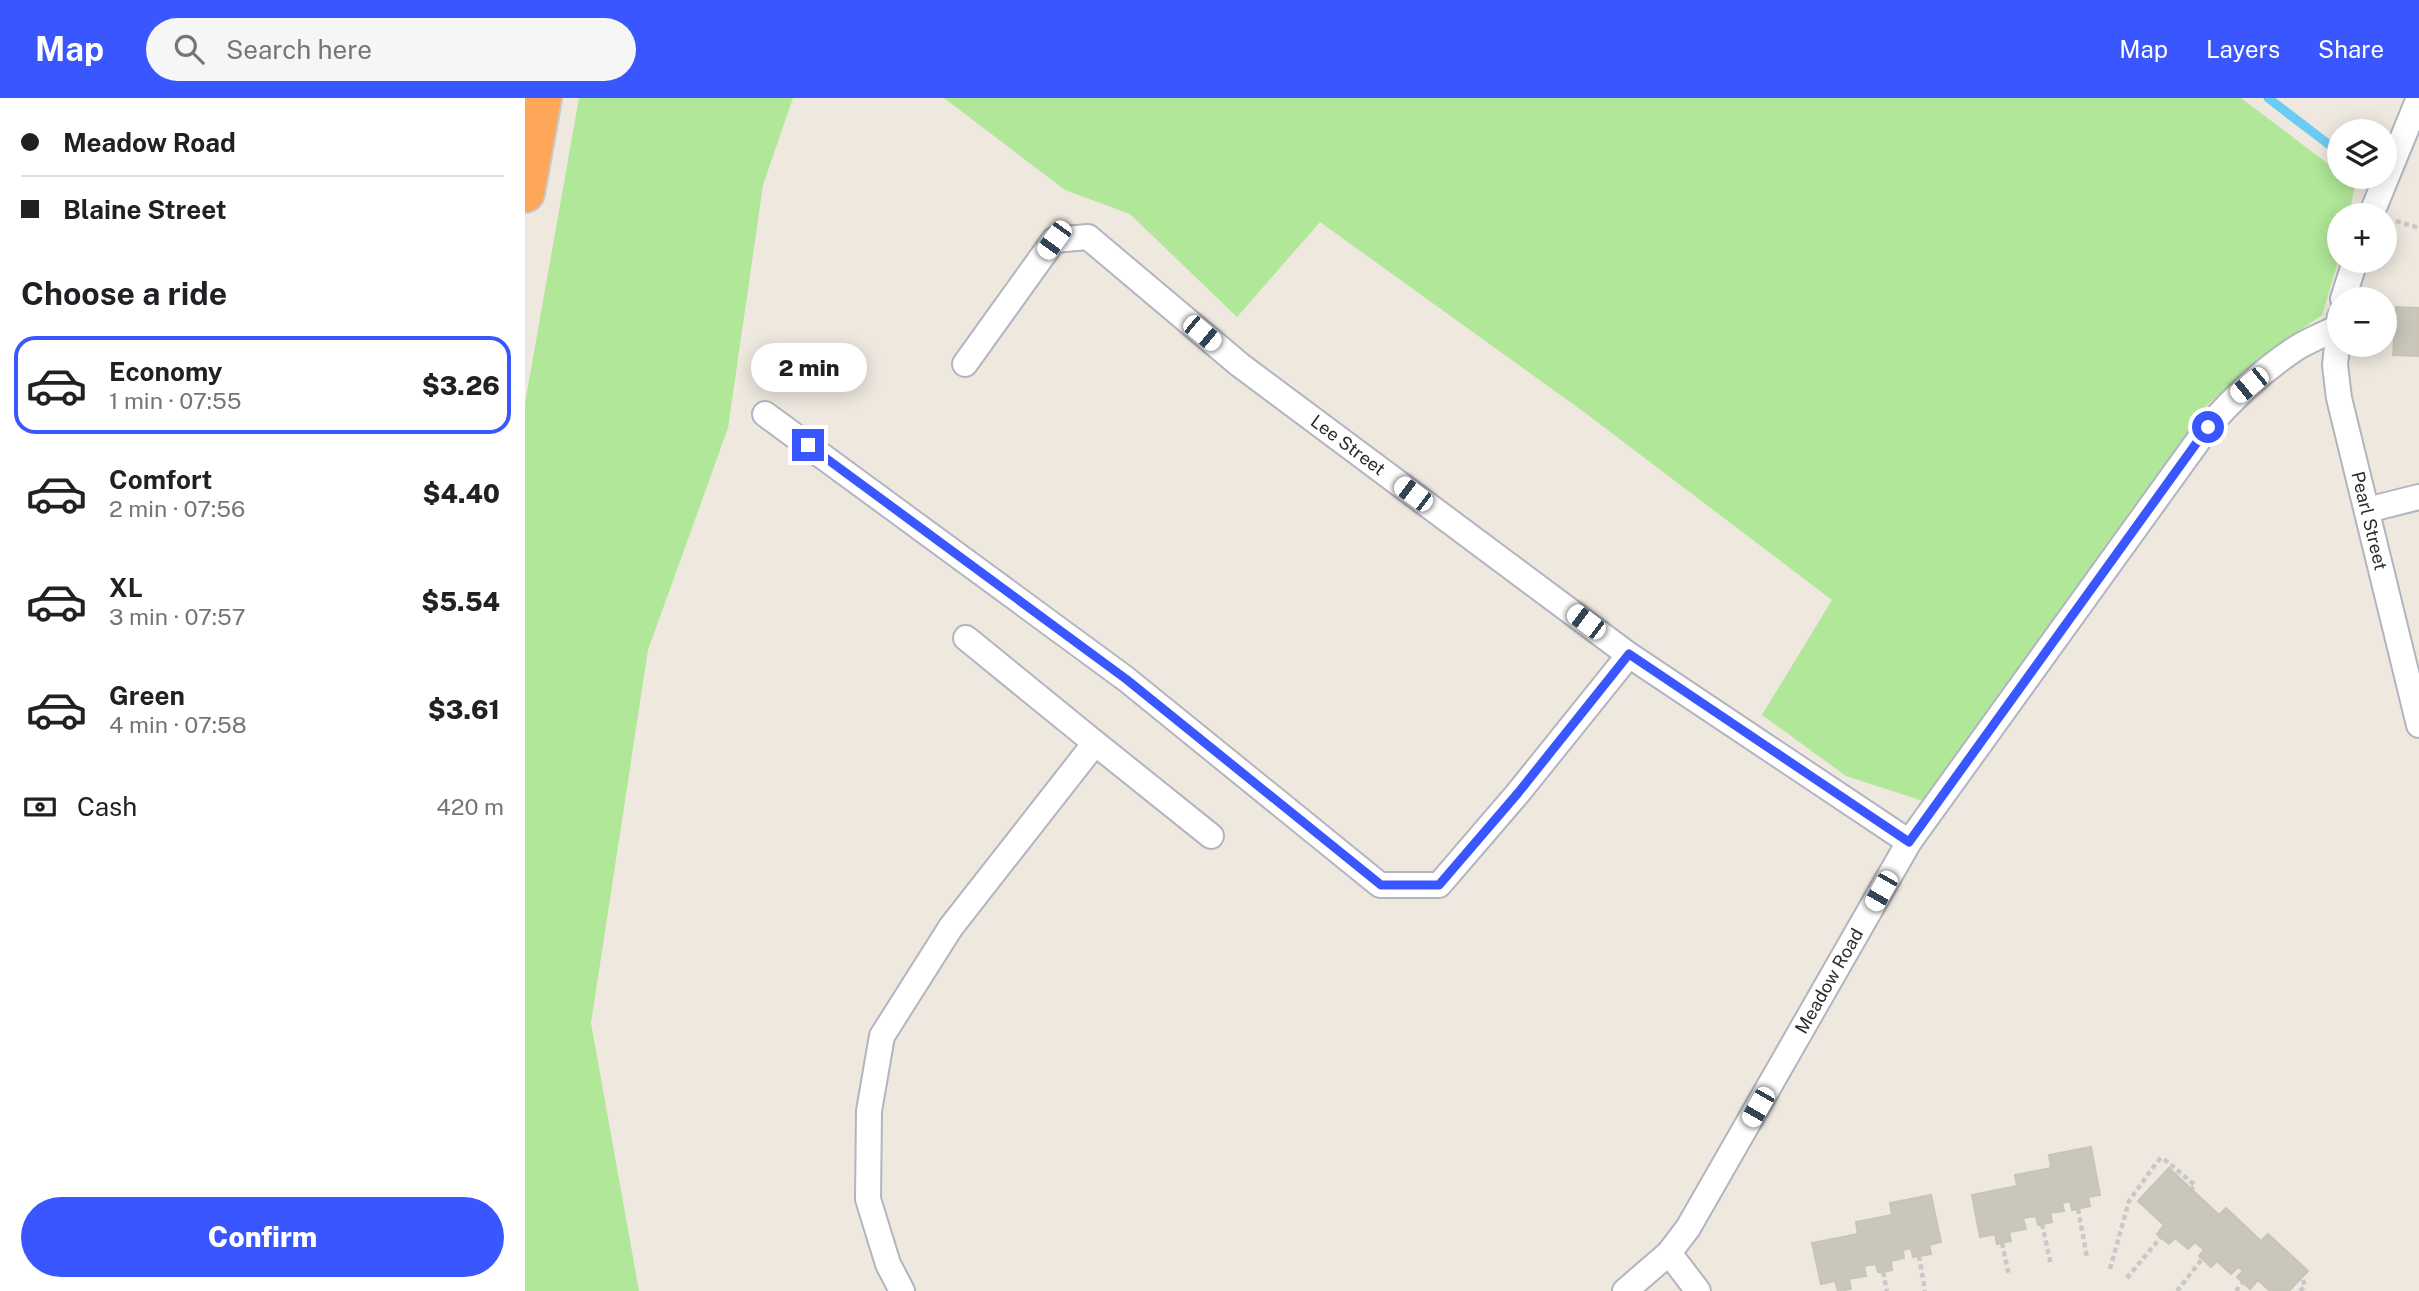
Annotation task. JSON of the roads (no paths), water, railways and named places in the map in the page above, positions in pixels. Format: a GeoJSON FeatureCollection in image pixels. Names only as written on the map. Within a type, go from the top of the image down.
{"type":"FeatureCollection","features":[{"type":"Feature","properties":{"kind":"highway"},"geometry":{"type":"LineString","coordinates":[[525,193],[542,98]]}},
{"type":"Feature","properties":{"kind":"street"},"geometry":{"type":"LineString","coordinates":[[2376,203],[2419,98]]}},
{"type":"Feature","properties":{"kind":"street","name":"Lee Street"},"geometry":{"type":"LineString","coordinates":[[965,364],[1054,240],[1089,237],[1240,365],[1629,654],[1909,842]]}},
{"type":"Feature","properties":{"kind":"street","name":"Meadow Road"},"geometry":{"type":"LineString","coordinates":[[1625,1291],[1669,1253],[1703,1204],[1909,842],[2208,427],[2234,398],[2300,346],[2327,329]]}},
{"type":"Feature","properties":{"kind":"street","name":"Pearl Street"},"geometry":{"type":"LineString","coordinates":[[2336,357],[2339,398],[2419,724]]}},
{"type":"Feature","properties":{"kind":"street"},"geometry":{"type":"LineString","coordinates":[[765,414],[1126,679],[1381,885],[1439,885],[1518,793],[1629,654]]}},
{"type":"Feature","properties":{"kind":"street"},"geometry":{"type":"LineString","coordinates":[[2367,510],[2419,498]]}},
{"type":"Feature","properties":{"kind":"street"},"geometry":{"type":"LineString","coordinates":[[966,638],[1211,836]]}},
{"type":"Feature","properties":{"kind":"street"},"geometry":{"type":"LineString","coordinates":[[902,1291],[888,1264],[869,1199],[869,1111],[882,1036],[950,927],[1095,743]]}},
{"type":"Feature","properties":{"kind":"street"},"geometry":{"type":"LineString","coordinates":[[1669,1253],[1698,1291]]}},
{"type":"Feature","properties":{"kind":"waterway"},"geometry":{"type":"LineString","coordinates":[[2268,98],[2327,143]]}}]}
